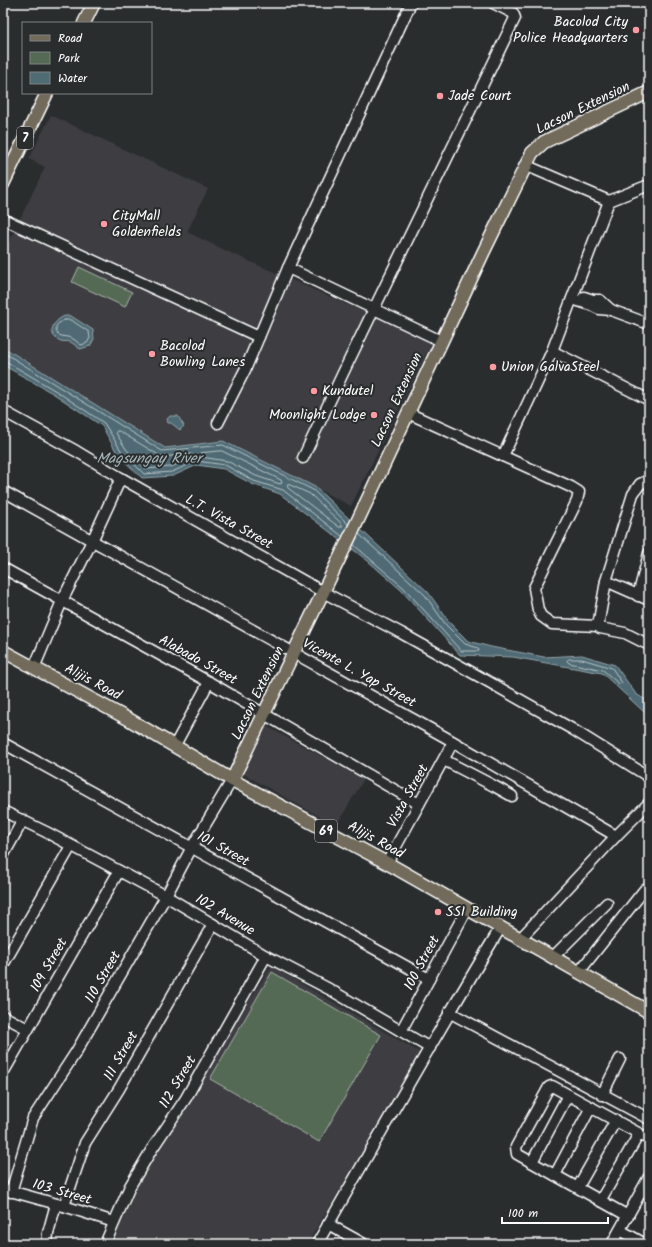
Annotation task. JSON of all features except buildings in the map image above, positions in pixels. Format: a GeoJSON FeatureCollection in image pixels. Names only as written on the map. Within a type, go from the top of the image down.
{"type":"FeatureCollection","features":[{"type":"Feature","properties":{"kind":"main road"},"geometry":{"type":"LineString","coordinates":[[84,22],[94,3]]}},
{"type":"Feature","properties":{"kind":"main road","name":"Lacson Extension"},"geometry":{"type":"LineString","coordinates":[[232,780],[357,522],[441,341],[532,153],[544,142],[649,92]]}},
{"type":"Feature","properties":{"kind":"main road","name":"7"},"geometry":{"type":"LineString","coordinates":[[3,184],[47,94]]}},
{"type":"Feature","properties":{"kind":"main road","name":"Alijis Road"},"geometry":{"type":"LineString","coordinates":[[3,651],[175,745],[232,780],[387,863],[649,1012]]}},
{"type":"Feature","properties":{"kind":"street"},"geometry":{"type":"LineString","coordinates":[[218,423],[245,370],[288,268],[411,3]]}},
{"type":"Feature","properties":{"kind":"street"},"geometry":{"type":"LineString","coordinates":[[303,458],[515,18],[513,13],[493,3]]}},
{"type":"Feature","properties":{"kind":"street"},"geometry":{"type":"LineString","coordinates":[[525,165],[609,201],[649,185]]}},
{"type":"Feature","properties":{"kind":"street"},"geometry":{"type":"LineString","coordinates":[[503,456],[552,351],[609,201]]}},
{"type":"Feature","properties":{"kind":"street"},"geometry":{"type":"LineString","coordinates":[[3,219],[259,337]]}},
{"type":"Feature","properties":{"kind":"street"},"geometry":{"type":"LineString","coordinates":[[288,268],[441,341]]}},
{"type":"Feature","properties":{"kind":"street"},"geometry":{"type":"LineString","coordinates":[[574,296],[599,309],[611,310],[649,324]]}},
{"type":"Feature","properties":{"kind":"street"},"geometry":{"type":"LineString","coordinates":[[552,351],[649,400]]}},
{"type":"Feature","properties":{"kind":"street","name":"L.T. Vista Street"},"geometry":{"type":"LineString","coordinates":[[3,411],[323,592],[401,632],[565,725],[649,777]]}},
{"type":"Feature","properties":{"kind":"street"},"geometry":{"type":"LineString","coordinates":[[408,413],[579,492],[577,501],[534,588],[538,610],[541,616],[552,624],[598,626],[600,628],[625,632],[649,645]]}},
{"type":"Feature","properties":{"kind":"street"},"geometry":{"type":"LineString","coordinates":[[34,668],[62,601],[121,478]]}},
{"type":"Feature","properties":{"kind":"street"},"geometry":{"type":"LineString","coordinates":[[598,626],[606,581],[633,494],[640,484],[649,480]]}},
{"type":"Feature","properties":{"kind":"street","name":"Vicente L. Yap Street"},"geometry":{"type":"LineString","coordinates":[[3,491],[453,742],[616,836]]}},
{"type":"Feature","properties":{"kind":"street"},"geometry":{"type":"LineString","coordinates":[[638,596],[649,553]]}},
{"type":"Feature","properties":{"kind":"street","name":"Alabado Street"},"geometry":{"type":"LineString","coordinates":[[3,568],[209,682],[419,804]]}},
{"type":"Feature","properties":{"kind":"street"},"geometry":{"type":"LineString","coordinates":[[606,581],[649,600]]}},
{"type":"Feature","properties":{"kind":"street"},"geometry":{"type":"LineString","coordinates":[[175,745],[209,682]]}},
{"type":"Feature","properties":{"kind":"street","name":"101 Street"},"geometry":{"type":"LineString","coordinates":[[3,742],[429,979]]}},
{"type":"Feature","properties":{"kind":"street","name":"Vista Street"},"geometry":{"type":"LineString","coordinates":[[387,863],[453,742]]}},
{"type":"Feature","properties":{"kind":"street"},"geometry":{"type":"LineString","coordinates":[[444,760],[512,796]]}},
{"type":"Feature","properties":{"kind":"street","name":"110 Street"},"geometry":{"type":"LineString","coordinates":[[7,1191],[33,1118],[76,1052],[232,780]]}},
{"type":"Feature","properties":{"kind":"street"},"geometry":{"type":"LineString","coordinates":[[520,939],[616,836],[649,803]]}},
{"type":"Feature","properties":{"kind":"street","name":"102 Avenue"},"geometry":{"type":"LineString","coordinates":[[3,811],[23,820],[166,896],[266,956],[329,989],[430,1048]]}},
{"type":"Feature","properties":{"kind":"street"},"geometry":{"type":"LineString","coordinates":[[3,856],[23,820]]}},
{"type":"Feature","properties":{"kind":"street"},"geometry":{"type":"LineString","coordinates":[[3,965],[71,846]]}},
{"type":"Feature","properties":{"kind":"street","name":"109 Street"},"geometry":{"type":"LineString","coordinates":[[3,1073],[119,871]]}},
{"type":"Feature","properties":{"kind":"street"},"geometry":{"type":"LineString","coordinates":[[579,972],[646,889]]}},
{"type":"Feature","properties":{"kind":"street"},"geometry":{"type":"LineString","coordinates":[[552,958],[607,903]]}},
{"type":"Feature","properties":{"kind":"street","name":"100 Street"},"geometry":{"type":"LineString","coordinates":[[401,1031],[467,909]]}},
{"type":"Feature","properties":{"kind":"street","name":"111 Street"},"geometry":{"type":"LineString","coordinates":[[47,1244],[48,1233],[85,1143],[119,1089],[213,924]]}},
{"type":"Feature","properties":{"kind":"street"},"geometry":{"type":"LineString","coordinates":[[317,1244],[430,1048],[449,1012],[501,928]]}},
{"type":"Feature","properties":{"kind":"street","name":"112 Street"},"geometry":{"type":"LineString","coordinates":[[105,1244],[130,1186],[152,1148],[186,1098],[266,956]]}},
{"type":"Feature","properties":{"kind":"street"},"geometry":{"type":"LineString","coordinates":[[449,1012],[649,1119]]}},
{"type":"Feature","properties":{"kind":"street"},"geometry":{"type":"LineString","coordinates":[[3,1016],[28,1029]]}},
{"type":"Feature","properties":{"kind":"street"},"geometry":{"type":"LineString","coordinates":[[602,1094],[620,1060]]}},
{"type":"Feature","properties":{"kind":"street"},"geometry":{"type":"LineString","coordinates":[[628,1216],[517,1154],[516,1147],[549,1087],[552,1086],[649,1139]]}},
{"type":"Feature","properties":{"kind":"street"},"geometry":{"type":"LineString","coordinates":[[532,1162],[568,1095]]}},
{"type":"Feature","properties":{"kind":"street"},"geometry":{"type":"LineString","coordinates":[[555,1175],[591,1107]]}},
{"type":"Feature","properties":{"kind":"street"},"geometry":{"type":"LineString","coordinates":[[578,1187],[616,1120]]}},
{"type":"Feature","properties":{"kind":"street"},"geometry":{"type":"LineString","coordinates":[[600,1201],[639,1134]]}},
{"type":"Feature","properties":{"kind":"street"},"geometry":{"type":"LineString","coordinates":[[612,1244],[649,1177]]}},
{"type":"Feature","properties":{"kind":"street","name":"103 Street"},"geometry":{"type":"LineString","coordinates":[[7,1191],[60,1205],[114,1222]]}},
{"type":"Feature","properties":{"kind":"street"},"geometry":{"type":"LineString","coordinates":[[328,1224],[364,1244]]}},
{"type":"Feature","properties":{"kind":"street"},"geometry":{"type":"LineString","coordinates":[[620,1230],[645,1244],[649,1238]]}},
{"type":"Feature","properties":{"kind":"shaded area"},"geometry":{"type":"Polygon","coordinates":[[[51,115],[208,189],[187,232],[233,254],[432,342],[351,506],[223,441],[165,448],[3,347],[3,254],[45,167],[29,159],[51,115]]]}},
{"type":"Feature","properties":{"kind":"shaded area"},"geometry":{"type":"Polygon","coordinates":[[[266,726],[364,779],[336,826],[243,774],[266,726]]]}},
{"type":"Feature","properties":{"kind":"shaded area"},"geometry":{"type":"Polygon","coordinates":[[[271,966],[423,1054],[307,1244],[111,1244],[139,1183],[158,1147],[271,966]]]}},
{"type":"Feature","properties":{"kind":"green space"},"geometry":{"type":"Polygon","coordinates":[[[79,267],[132,292],[125,307],[72,282],[79,267]]]}},
{"type":"Feature","properties":{"kind":"green space"},"geometry":{"type":"Polygon","coordinates":[[[272,972],[381,1035],[319,1142],[210,1079],[272,972]]]}},
{"type":"Feature","properties":{"kind":"water"},"geometry":{"type":"Polygon","coordinates":[[[65,316],[71,316],[93,330],[94,339],[90,346],[80,349],[69,342],[61,341],[53,335],[52,328],[54,324],[65,316]]]}},
{"type":"Feature","properties":{"kind":"water","name":"Magsungay River"},"geometry":{"type":"Polygon","coordinates":[[[3,347],[165,448],[223,441],[315,487],[428,592],[450,623],[468,641],[544,657],[582,655],[615,665],[636,694],[649,702],[649,712],[644,712],[602,673],[513,657],[460,655],[401,590],[368,561],[280,494],[252,484],[224,469],[197,465],[173,476],[142,478],[118,455],[102,426],[54,394],[3,365],[3,347]]]}},
{"type":"Feature","properties":{"kind":"water"},"geometry":{"type":"Polygon","coordinates":[[[170,416],[178,416],[184,426],[180,430],[171,423],[168,423],[167,419],[170,416]]]}},
{"type":"Feature","properties":{"kind":"pier"},"geometry":{"type":"Polygon","coordinates":[[[350,519],[362,528],[351,550],[339,541],[350,519]]]}},
{"type":"Feature","properties":{"kind":"place","name":"Bacolod City Police Headquarters"},"geometry":{"type":"Point","coordinates":[636,30]}},
{"type":"Feature","properties":{"kind":"place","name":"Jade Court"},"geometry":{"type":"Point","coordinates":[440,96]}},
{"type":"Feature","properties":{"kind":"place","name":"CityMall Goldenfields"},"geometry":{"type":"Point","coordinates":[104,224]}},
{"type":"Feature","properties":{"kind":"place","name":"Bacolod Bowling Lanes"},"geometry":{"type":"Point","coordinates":[152,354]}},
{"type":"Feature","properties":{"kind":"place","name":"Union GalvaSteel"},"geometry":{"type":"Point","coordinates":[493,367]}},
{"type":"Feature","properties":{"kind":"place","name":"Kundutel"},"geometry":{"type":"Point","coordinates":[314,391]}},
{"type":"Feature","properties":{"kind":"place","name":"Moonlight Lodge"},"geometry":{"type":"Point","coordinates":[374,415]}},
{"type":"Feature","properties":{"kind":"place","name":"SSI Building"},"geometry":{"type":"Point","coordinates":[438,912]}}]}
